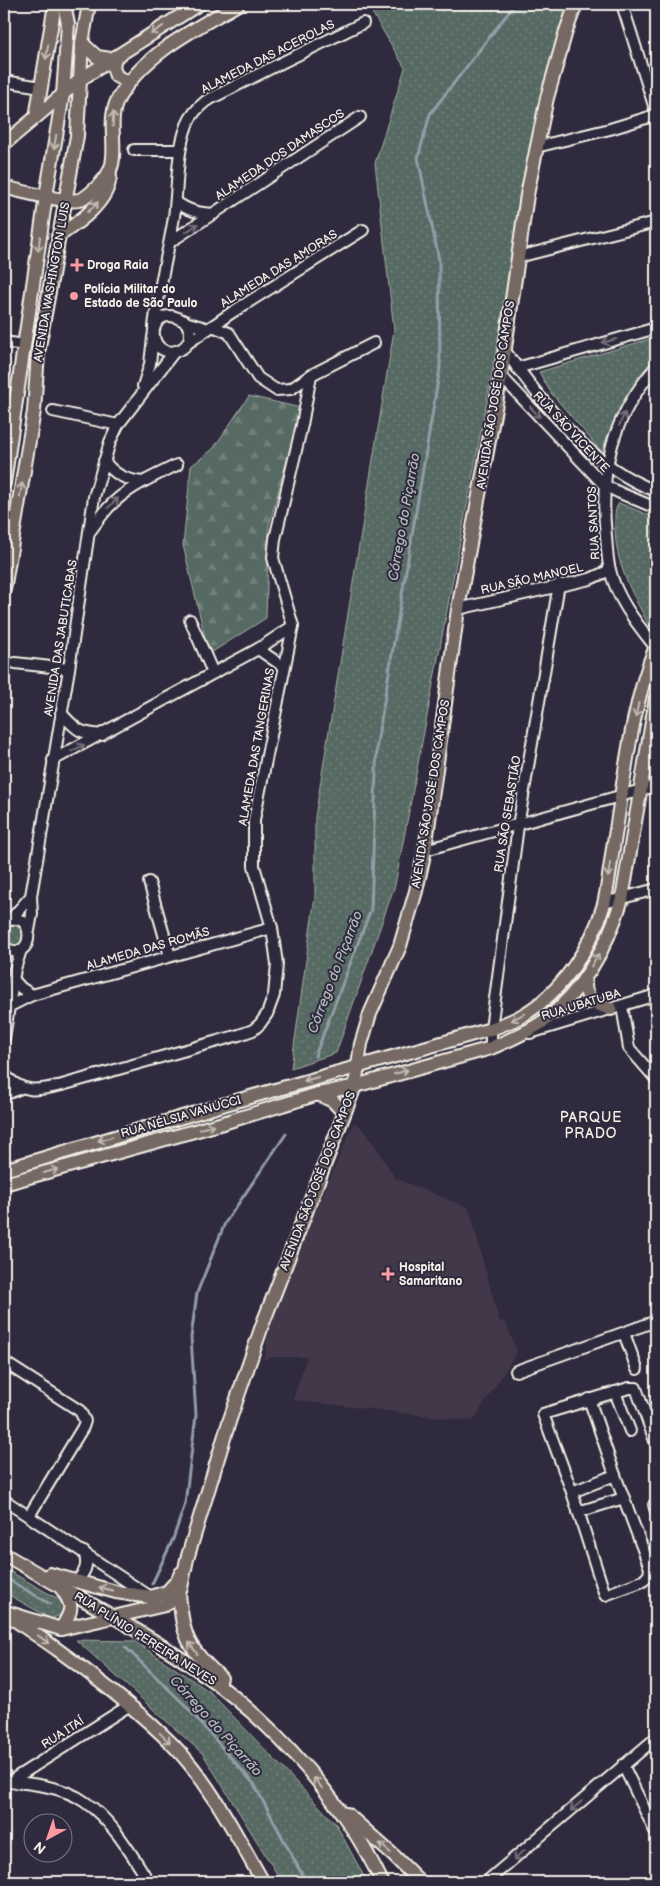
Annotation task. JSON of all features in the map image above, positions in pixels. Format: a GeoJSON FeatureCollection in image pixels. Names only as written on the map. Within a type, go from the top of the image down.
{"type":"FeatureCollection","features":[{"type":"Feature","properties":{"kind":"main road"},"geometry":{"type":"LineString","coordinates":[[36,117],[55,4]]}},
{"type":"Feature","properties":{"kind":"main road","name":"AVENIDA WASHINGTON LUIS"},"geometry":{"type":"LineString","coordinates":[[4,483],[46,196],[63,94],[68,24],[64,4]]}},
{"type":"Feature","properties":{"kind":"main road","name":"AVENIDA WASHINGTON LUIS"},"geometry":{"type":"LineString","coordinates":[[4,590],[34,411],[38,353],[77,136],[82,43],[89,4]]}},
{"type":"Feature","properties":{"kind":"main road"},"geometry":{"type":"LineString","coordinates":[[4,144],[81,79],[199,4]]}},
{"type":"Feature","properties":{"kind":"main road"},"geometry":{"type":"LineString","coordinates":[[4,187],[46,196],[78,200],[92,192],[104,180],[111,168],[114,159],[114,107],[131,80],[175,41],[238,4]]}},
{"type":"Feature","properties":{"kind":"main road","name":"AVENIDA SÃO JOSÉ DOS CAMPOS"},"geometry":{"type":"LineString","coordinates":[[250,1710],[205,1663],[189,1643],[182,1620],[179,1594],[187,1559],[229,1422],[263,1323],[354,1086],[361,1044],[370,1014],[400,946],[416,891],[425,850],[458,609],[502,376],[518,258],[536,147],[547,98],[566,31],[576,4]]}},
{"type":"Feature","properties":{"kind":"main road"},"geometry":{"type":"LineString","coordinates":[[82,43],[98,57],[113,58]]}},
{"type":"Feature","properties":{"kind":"main road"},"geometry":{"type":"LineString","coordinates":[[113,58],[116,76],[128,82],[131,80]]}},
{"type":"Feature","properties":{"kind":"main road"},"geometry":{"type":"LineString","coordinates":[[60,113],[68,113],[73,119],[69,158],[70,178]]}},
{"type":"Feature","properties":{"kind":"main road"},"geometry":{"type":"LineString","coordinates":[[58,236],[74,225],[99,201],[110,180],[111,168]]}},
{"type":"Feature","properties":{"kind":"main road","name":"RUA NÉLSIA VANUCCI"},"geometry":{"type":"LineString","coordinates":[[4,1170],[491,1029],[523,1015],[552,993],[589,941],[604,903],[640,698],[647,669],[656,647]]}},
{"type":"Feature","properties":{"kind":"main road","name":"RUA NÉLSIA VANUCCI"},"geometry":{"type":"LineString","coordinates":[[4,1184],[318,1094],[354,1086],[491,1048],[512,1039],[545,1020],[585,979],[615,923],[622,899],[656,698]]}},
{"type":"Feature","properties":{"kind":"main road"},"geometry":{"type":"LineString","coordinates":[[585,979],[584,989],[591,1000],[600,1006],[617,1007]]}},
{"type":"Feature","properties":{"kind":"main road"},"geometry":{"type":"LineString","coordinates":[[318,1094],[333,1101],[344,1113]]}},
{"type":"Feature","properties":{"kind":"main road","name":"RUA PLÍNIO PEREIRA NEVES"},"geometry":{"type":"LineString","coordinates":[[4,1554],[114,1616],[206,1675],[250,1710],[296,1756],[336,1805],[375,1867],[382,1882]]}},
{"type":"Feature","properties":{"kind":"main road","name":"AVENIDA SÃO JOSÉ DOS CAMPOS"},"geometry":{"type":"LineString","coordinates":[[150,1597],[172,1588],[187,1559]]}},
{"type":"Feature","properties":{"kind":"main road"},"geometry":{"type":"LineString","coordinates":[[16,1562],[53,1576],[124,1593],[150,1597]]}},
{"type":"Feature","properties":{"kind":"main road"},"geometry":{"type":"LineString","coordinates":[[60,1586],[70,1600],[72,1608],[61,1629]]}},
{"type":"Feature","properties":{"kind":"main road"},"geometry":{"type":"LineString","coordinates":[[5,1611],[61,1629],[165,1605],[179,1594]]}},
{"type":"Feature","properties":{"kind":"main road"},"geometry":{"type":"LineString","coordinates":[[5,1611],[130,1705],[174,1746],[224,1812],[263,1882]]}},
{"type":"Feature","properties":{"kind":"main road"},"geometry":{"type":"LineString","coordinates":[[336,1805],[394,1856],[420,1882]]}},
{"type":"Feature","properties":{"kind":"street"},"geometry":{"type":"LineString","coordinates":[[536,147],[610,129],[656,114],[622,4]]}},
{"type":"Feature","properties":{"kind":"street","name":"ALAMEDA DAS ACEROLAS"},"geometry":{"type":"LineString","coordinates":[[140,394],[150,364],[158,296],[170,242],[176,202],[180,150],[190,118],[206,102],[363,23]]}},
{"type":"Feature","properties":{"kind":"street"},"geometry":{"type":"LineString","coordinates":[[4,81],[42,87]]}},
{"type":"Feature","properties":{"kind":"street","name":"ALAMEDA DOS DAMASCOS"},"geometry":{"type":"LineString","coordinates":[[170,242],[360,118]]}},
{"type":"Feature","properties":{"kind":"street"},"geometry":{"type":"LineString","coordinates":[[134,150],[180,150]]}},
{"type":"Feature","properties":{"kind":"street","name":"ALAMEDA DOS DAMASCOS"},"geometry":{"type":"LineString","coordinates":[[176,202],[196,213],[214,214]]}},
{"type":"Feature","properties":{"kind":"street"},"geometry":{"type":"LineString","coordinates":[[518,258],[656,222]]}},
{"type":"Feature","properties":{"kind":"street","name":"ALAMEDA DAS AMORAS"},"geometry":{"type":"LineString","coordinates":[[188,343],[232,312],[363,230]]}},
{"type":"Feature","properties":{"kind":"street"},"geometry":{"type":"LineString","coordinates":[[158,296],[173,316],[185,321],[230,332]]}},
{"type":"Feature","properties":{"kind":"street"},"geometry":{"type":"LineString","coordinates":[[232,312],[230,332],[258,378],[276,390],[291,389],[311,375],[374,343]]}},
{"type":"Feature","properties":{"kind":"street"},"geometry":{"type":"LineString","coordinates":[[173,316],[162,318],[154,332],[160,348],[167,352],[174,352],[184,348],[188,343],[190,332],[185,321]]}},
{"type":"Feature","properties":{"kind":"street"},"geometry":{"type":"LineString","coordinates":[[517,368],[656,328]]}},
{"type":"Feature","properties":{"kind":"street"},"geometry":{"type":"LineString","coordinates":[[4,342],[25,345]]}},
{"type":"Feature","properties":{"kind":"street"},"geometry":{"type":"LineString","coordinates":[[140,394],[174,352]]}},
{"type":"Feature","properties":{"kind":"street","name":"RUA SÃO VICENTE"},"geometry":{"type":"LineString","coordinates":[[505,352],[539,396],[577,439],[606,465],[631,481],[656,491]]}},
{"type":"Feature","properties":{"kind":"street","name":"RUA SANTOS"},"geometry":{"type":"LineString","coordinates":[[656,367],[637,390],[620,422],[606,465],[604,485],[604,522],[610,570],[629,612],[656,647]]}},
{"type":"Feature","properties":{"kind":"street","name":"ALAMEDA DAS TANGERINAS"},"geometry":{"type":"LineString","coordinates":[[4,1095],[21,1088],[34,1091],[62,1085],[253,1030],[267,1014],[274,996],[277,964],[272,928],[254,866],[254,820],[293,626],[273,558],[275,539],[302,425],[311,375]]}},
{"type":"Feature","properties":{"kind":"street","name":"RUA SÃO VICENTE"},"geometry":{"type":"LineString","coordinates":[[502,376],[604,485],[656,508]]}},
{"type":"Feature","properties":{"kind":"street","name":"AVENIDA DAS JABUTICABAS"},"geometry":{"type":"LineString","coordinates":[[4,1038],[14,974],[21,950],[29,940],[32,914],[31,896],[69,669],[94,497],[110,442],[118,425],[140,394]]}},
{"type":"Feature","properties":{"kind":"street"},"geometry":{"type":"LineString","coordinates":[[53,411],[118,425]]}},
{"type":"Feature","properties":{"kind":"street"},"geometry":{"type":"LineString","coordinates":[[104,461],[113,472],[127,480],[142,482]]}},
{"type":"Feature","properties":{"kind":"street"},"geometry":{"type":"LineString","coordinates":[[90,530],[108,508],[142,482],[177,464]]}},
{"type":"Feature","properties":{"kind":"street","name":"RUA SÃO MANOEL"},"geometry":{"type":"LineString","coordinates":[[458,609],[590,578],[610,570]]}},
{"type":"Feature","properties":{"kind":"street","name":"RUA SÃO SEBASTIÃO"},"geometry":{"type":"LineString","coordinates":[[491,1048],[491,1029],[518,826],[559,584]]}},
{"type":"Feature","properties":{"kind":"street"},"geometry":{"type":"LineString","coordinates":[[190,620],[213,673]]}},
{"type":"Feature","properties":{"kind":"street"},"geometry":{"type":"LineString","coordinates":[[53,760],[258,649],[293,626]]}},
{"type":"Feature","properties":{"kind":"street"},"geometry":{"type":"LineString","coordinates":[[258,649],[284,667]]}},
{"type":"Feature","properties":{"kind":"street"},"geometry":{"type":"LineString","coordinates":[[14,663],[69,669]]}},
{"type":"Feature","properties":{"kind":"street"},"geometry":{"type":"LineString","coordinates":[[62,713],[72,725],[84,733],[102,735]]}},
{"type":"Feature","properties":{"kind":"street"},"geometry":{"type":"LineString","coordinates":[[425,850],[518,826],[656,786]]}},
{"type":"Feature","properties":{"kind":"street"},"geometry":{"type":"LineString","coordinates":[[149,882],[170,956]]}},
{"type":"Feature","properties":{"kind":"street"},"geometry":{"type":"LineString","coordinates":[[604,903],[656,889]]}},
{"type":"Feature","properties":{"kind":"street"},"geometry":{"type":"LineString","coordinates":[[7,921],[31,896]]}},
{"type":"Feature","properties":{"kind":"street"},"geometry":{"type":"LineString","coordinates":[[7,921],[21,922],[29,931]]}},
{"type":"Feature","properties":{"kind":"street","name":"ALAMEDA DAS ROMÃS"},"geometry":{"type":"LineString","coordinates":[[8,1007],[32,995],[272,928]]}},
{"type":"Feature","properties":{"kind":"street"},"geometry":{"type":"LineString","coordinates":[[5,948],[13,951],[21,950]]}},
{"type":"Feature","properties":{"kind":"street"},"geometry":{"type":"LineString","coordinates":[[5,948],[21,988],[32,995]]}},
{"type":"Feature","properties":{"kind":"street","name":"RUA UBATUBA"},"geometry":{"type":"LineString","coordinates":[[512,1039],[656,996]]}},
{"type":"Feature","properties":{"kind":"street"},"geometry":{"type":"LineString","coordinates":[[617,1007],[629,1048],[656,1080]]}},
{"type":"Feature","properties":{"kind":"street"},"geometry":{"type":"LineString","coordinates":[[4,1074],[14,1085],[21,1088]]}},
{"type":"Feature","properties":{"kind":"street"},"geometry":{"type":"LineString","coordinates":[[516,1371],[656,1321]]}},
{"type":"Feature","properties":{"kind":"street"},"geometry":{"type":"LineString","coordinates":[[624,1333],[637,1369]]}},
{"type":"Feature","properties":{"kind":"street"},"geometry":{"type":"LineString","coordinates":[[4,1362],[80,1411],[85,1421],[29,1516]]}},
{"type":"Feature","properties":{"kind":"street"},"geometry":{"type":"LineString","coordinates":[[588,1400],[615,1475],[653,1567],[649,1575],[642,1581],[605,1595],[572,1492],[543,1414],[588,1400],[629,1388],[636,1388],[656,1444]]}},
{"type":"Feature","properties":{"kind":"street"},"geometry":{"type":"LineString","coordinates":[[616,1392],[630,1431]]}},
{"type":"Feature","properties":{"kind":"street"},"geometry":{"type":"LineString","coordinates":[[572,1492],[615,1475]]}},
{"type":"Feature","properties":{"kind":"street"},"geometry":{"type":"LineString","coordinates":[[578,1512],[624,1498]]}},
{"type":"Feature","properties":{"kind":"street"},"geometry":{"type":"LineString","coordinates":[[4,1500],[150,1597]]}},
{"type":"Feature","properties":{"kind":"street"},"geometry":{"type":"LineString","coordinates":[[76,1582],[86,1568],[87,1559],[84,1552]]}},
{"type":"Feature","properties":{"kind":"street","name":"RUA ITAÍ"},"geometry":{"type":"LineString","coordinates":[[7,1782],[130,1705]]}},
{"type":"Feature","properties":{"kind":"street"},"geometry":{"type":"LineString","coordinates":[[486,1882],[656,1739]]}},
{"type":"Feature","properties":{"kind":"street"},"geometry":{"type":"LineString","coordinates":[[623,1765],[656,1833]]}},
{"type":"Feature","properties":{"kind":"street"},"geometry":{"type":"LineString","coordinates":[[7,1782],[56,1789],[70,1793],[85,1802],[101,1816],[126,1846],[150,1882]]}},
{"type":"Feature","properties":{"kind":"shaded area","name":"Hospital Samaritano"},"geometry":{"type":"Polygon","coordinates":[[[354,1122],[363,1129],[374,1144],[395,1178],[469,1208],[499,1321],[506,1323],[517,1352],[473,1421],[293,1400],[307,1357],[273,1357],[262,1360],[266,1353],[267,1339],[275,1311],[354,1122]]]}},
{"type":"Feature","properties":{"kind":"green space"},"geometry":{"type":"Polygon","coordinates":[[[367,4],[574,4],[535,146],[395,885],[336,1053],[291,1068],[315,896],[315,817],[394,330],[375,163],[405,68],[367,4]]]}},
{"type":"Feature","properties":{"kind":"green space"},"geometry":{"type":"Polygon","coordinates":[[[656,337],[656,356],[640,375],[608,434],[602,452],[551,393],[539,372],[656,337]]]}},
{"type":"Feature","properties":{"kind":"green space"},"geometry":{"type":"Polygon","coordinates":[[[249,396],[301,408],[269,526],[266,618],[209,654],[183,545],[191,466],[213,449],[249,396]]]}},
{"type":"Feature","properties":{"kind":"green space"},"geometry":{"type":"Polygon","coordinates":[[[619,503],[656,518],[656,627],[649,626],[630,589],[621,565],[615,525],[615,516],[619,503]]]}},
{"type":"Feature","properties":{"kind":"green space"},"geometry":{"type":"Polygon","coordinates":[[[9,922],[23,926],[24,944],[14,949],[4,944],[4,927],[9,922]]]}},
{"type":"Feature","properties":{"kind":"green space"},"geometry":{"type":"Polygon","coordinates":[[[4,1568],[60,1600],[65,1613],[51,1619],[4,1592],[4,1568]]]}},
{"type":"Feature","properties":{"kind":"green space"},"geometry":{"type":"Polygon","coordinates":[[[76,1640],[134,1641],[210,1692],[336,1824],[367,1882],[282,1882],[203,1754],[76,1640]]]}},
{"type":"Feature","properties":{"kind":"waterway","name":"Córrego do Piçarrão"},"geometry":{"type":"LineString","coordinates":[[315,1056],[371,909],[377,744],[440,368],[439,260],[418,158],[430,114],[515,4]]}},
{"type":"Feature","properties":{"kind":"waterway","name":"Córrego do Piçarrão"},"geometry":{"type":"LineString","coordinates":[[152,1584],[173,1539],[185,1504],[196,1415],[191,1337],[197,1293],[225,1223],[286,1134]]}},
{"type":"Feature","properties":{"kind":"waterway"},"geometry":{"type":"LineString","coordinates":[[4,1577],[50,1604]]}},
{"type":"Feature","properties":{"kind":"waterway","name":"Córrego do Piçarrão"},"geometry":{"type":"LineString","coordinates":[[125,1647],[184,1704],[254,1784],[306,1882]]}},
{"type":"Feature","properties":{"kind":"place","name":"Droga Raia"},"geometry":{"type":"Point","coordinates":[77,265]}},
{"type":"Feature","properties":{"kind":"place","name":"Polícia Militar do Estado de São Paulo"},"geometry":{"type":"Point","coordinates":[74,296]}},
{"type":"Feature","properties":{"kind":"place","name":"Hospital Samaritano"},"geometry":{"type":"Point","coordinates":[388,1274]}},
{"type":"Feature","properties":{"kind":"district","name":"PARQUE PRADO"},"geometry":{"type":"Point","coordinates":[591,1126]}}]}
